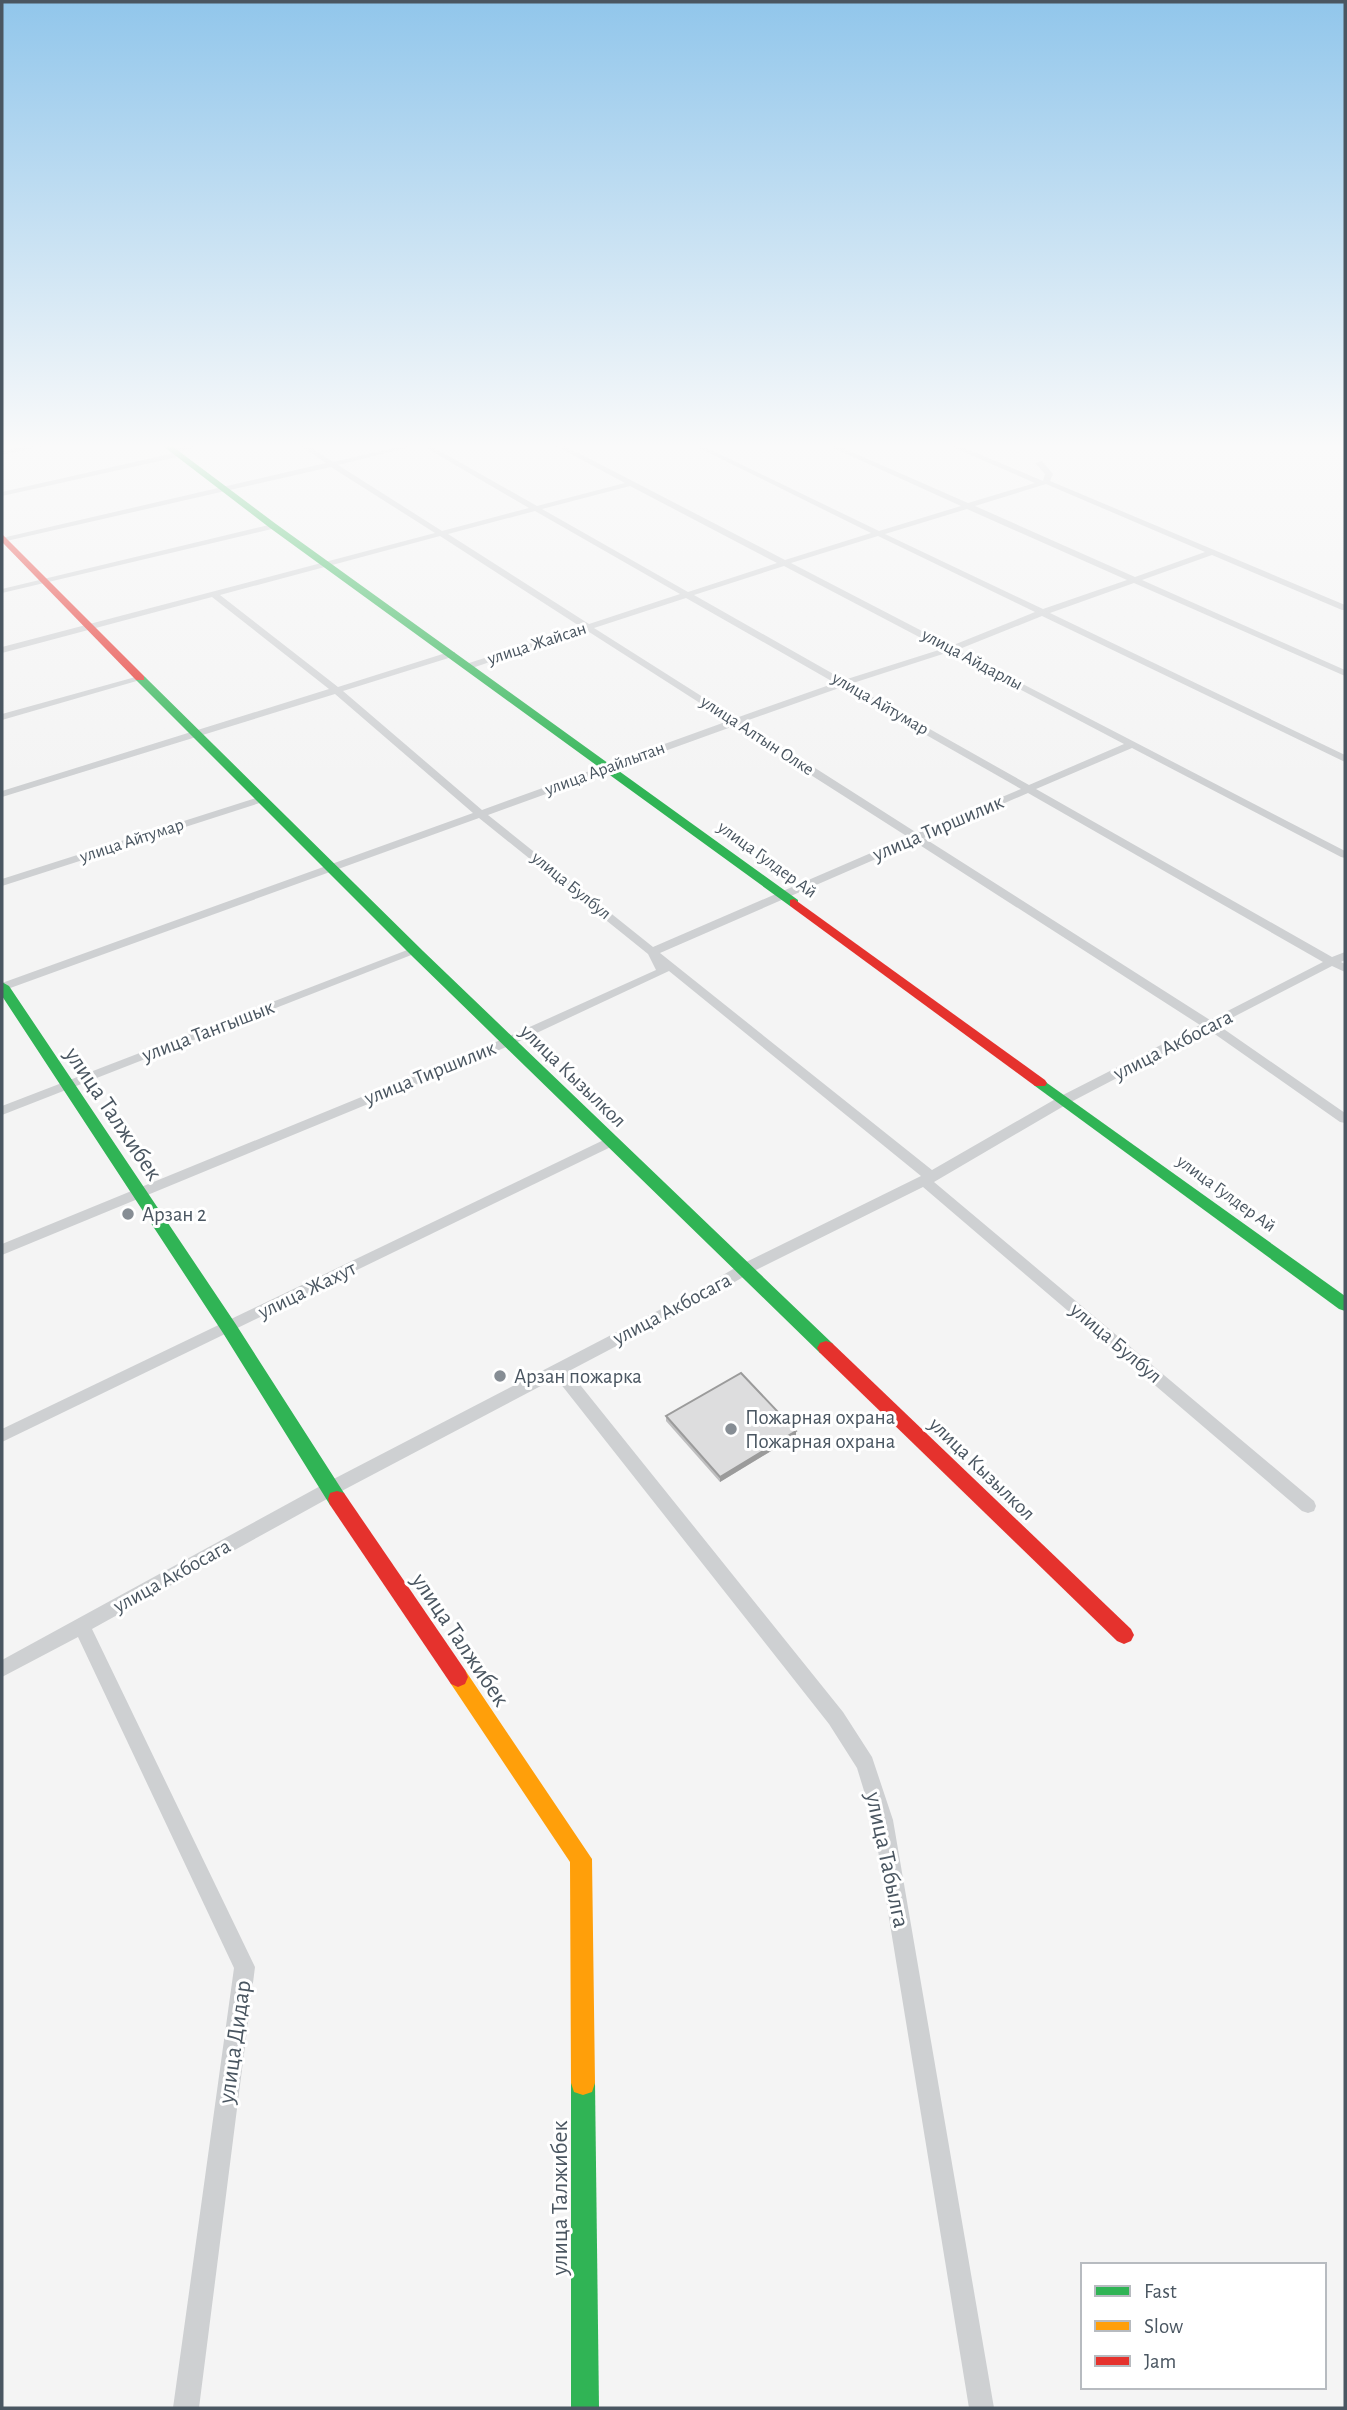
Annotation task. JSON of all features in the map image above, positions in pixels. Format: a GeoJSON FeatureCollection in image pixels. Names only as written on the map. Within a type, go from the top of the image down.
{"type":"FeatureCollection","features":[{"type":"Feature","properties":{"kind":"street","name":"улица Кызылкол"},"geometry":{"type":"LineString","coordinates":[[21,558],[142,678],[195,735],[506,1042],[1124,1636]]}},
{"type":"Feature","properties":{"kind":"street"},"geometry":{"type":"LineString","coordinates":[[2,592],[138,558]]}},
{"type":"Feature","properties":{"kind":"street","name":"улица Гулдер Ай"},"geometry":{"type":"LineString","coordinates":[[321,558],[1345,1305]]}},
{"type":"Feature","properties":{"kind":"street"},"geometry":{"type":"LineString","coordinates":[[2,650],[350,558]]}},
{"type":"Feature","properties":{"kind":"street","name":"улица Алтын Олке"},"geometry":{"type":"LineString","coordinates":[[479,558],[1211,1026],[1345,1119]]}},
{"type":"Feature","properties":{"kind":"street","name":"улица Айтумар"},"geometry":{"type":"LineString","coordinates":[[624,558],[1341,962]]}},
{"type":"Feature","properties":{"kind":"street","name":"улица Айдарлы"},"geometry":{"type":"LineString","coordinates":[[780,558],[1345,855]]}},
{"type":"Feature","properties":{"kind":"street","name":"улица Жайсан"},"geometry":{"type":"LineString","coordinates":[[469,666],[798,558]]}},
{"type":"Feature","properties":{"kind":"street"},"geometry":{"type":"LineString","coordinates":[[930,558],[1345,759]]}},
{"type":"Feature","properties":{"kind":"street"},"geometry":{"type":"LineString","coordinates":[[1087,558],[1345,673]]}},
{"type":"Feature","properties":{"kind":"street","name":"улица Арайлытан"},"geometry":{"type":"LineString","coordinates":[[2,987],[332,870],[843,683],[951,649],[1041,613],[1194,558]]}},
{"type":"Feature","properties":{"kind":"street"},"geometry":{"type":"LineString","coordinates":[[1223,558],[1345,608]]}},
{"type":"Feature","properties":{"kind":"street","name":"улица Булбул"},"geometry":{"type":"LineString","coordinates":[[214,594],[336,690],[482,815],[927,1178],[1308,1506]]}},
{"type":"Feature","properties":{"kind":"street"},"geometry":{"type":"LineString","coordinates":[[2,794],[452,654]]}},
{"type":"Feature","properties":{"kind":"street"},"geometry":{"type":"LineString","coordinates":[[2,717],[142,678]]}},
{"type":"Feature","properties":{"kind":"street","name":"улица Тиршилик"},"geometry":{"type":"LineString","coordinates":[[2,1250],[506,1042],[663,971],[652,952],[1132,744]]}},
{"type":"Feature","properties":{"kind":"street","name":"улица Айтумар"},"geometry":{"type":"LineString","coordinates":[[2,883],[262,799]]}},
{"type":"Feature","properties":{"kind":"street","name":"улица Тангышык"},"geometry":{"type":"LineString","coordinates":[[2,1111],[415,950]]}},
{"type":"Feature","properties":{"kind":"street","name":"улица Акбосага"},"geometry":{"type":"LineString","coordinates":[[2,1669],[330,1489],[699,1296],[745,1269],[927,1178],[1064,1100],[1341,962]]}},
{"type":"Feature","properties":{"kind":"street","name":"улица Талжибек"},"geometry":{"type":"LineString","coordinates":[[2,987],[229,1328],[330,1489],[581,1859],[585,2408]]}},
{"type":"Feature","properties":{"kind":"street","name":"улица Жахут"},"geometry":{"type":"LineString","coordinates":[[2,1436],[612,1141]]}},
{"type":"Feature","properties":{"kind":"street","name":"улица Табылга"},"geometry":{"type":"LineString","coordinates":[[558,1369],[836,1718],[865,1764],[883,1820],[982,2408]]}},
{"type":"Feature","properties":{"kind":"street","name":"улица Дидар"},"geometry":{"type":"LineString","coordinates":[[82,1626],[245,1967],[186,2408]]}},
{"type":"Feature","properties":{"kind":"building","name":"Пожарная охрана Пожарная охрана"},"geometry":{"type":"Polygon","coordinates":[[[741,1373],[796,1431],[720,1477],[666,1416],[741,1373]]]}},
{"type":"Feature","properties":{"kind":"traffic: fast"},"geometry":{"type":"LineString","coordinates":[[318,558],[794,903]]}},
{"type":"Feature","properties":{"kind":"traffic: fast"},"geometry":{"type":"LineString","coordinates":[[140,678],[418,954],[826,1348]]}},
{"type":"Feature","properties":{"kind":"traffic: fast"},"geometry":{"type":"LineString","coordinates":[[2,986],[229,1328],[337,1499]]}},
{"type":"Feature","properties":{"kind":"traffic: fast"},"geometry":{"type":"LineString","coordinates":[[1040,1083],[1345,1305]]}},
{"type":"Feature","properties":{"kind":"traffic: fast"},"geometry":{"type":"LineString","coordinates":[[583,2083],[585,2408]]}},
{"type":"Feature","properties":{"kind":"traffic: slow"},"geometry":{"type":"LineString","coordinates":[[458,1677],[581,1859],[583,2083]]}},
{"type":"Feature","properties":{"kind":"traffic: jam"},"geometry":{"type":"LineString","coordinates":[[23,558],[140,678]]}},
{"type":"Feature","properties":{"kind":"traffic: jam"},"geometry":{"type":"LineString","coordinates":[[794,903],[1040,1083]]}},
{"type":"Feature","properties":{"kind":"traffic: jam"},"geometry":{"type":"LineString","coordinates":[[826,1348],[1124,1635]]}},
{"type":"Feature","properties":{"kind":"traffic: jam"},"geometry":{"type":"LineString","coordinates":[[337,1499],[458,1677]]}},
{"type":"Feature","properties":{"kind":"place","name":"Арзан 2"},"geometry":{"type":"Point","coordinates":[128,1214]}},
{"type":"Feature","properties":{"kind":"place","name":"Арзан пожарка"},"geometry":{"type":"Point","coordinates":[500,1376]}},
{"type":"Feature","properties":{"kind":"place","name":"Пожарная охрана Пожарная охрана"},"geometry":{"type":"Point","coordinates":[731,1429]}}]}
